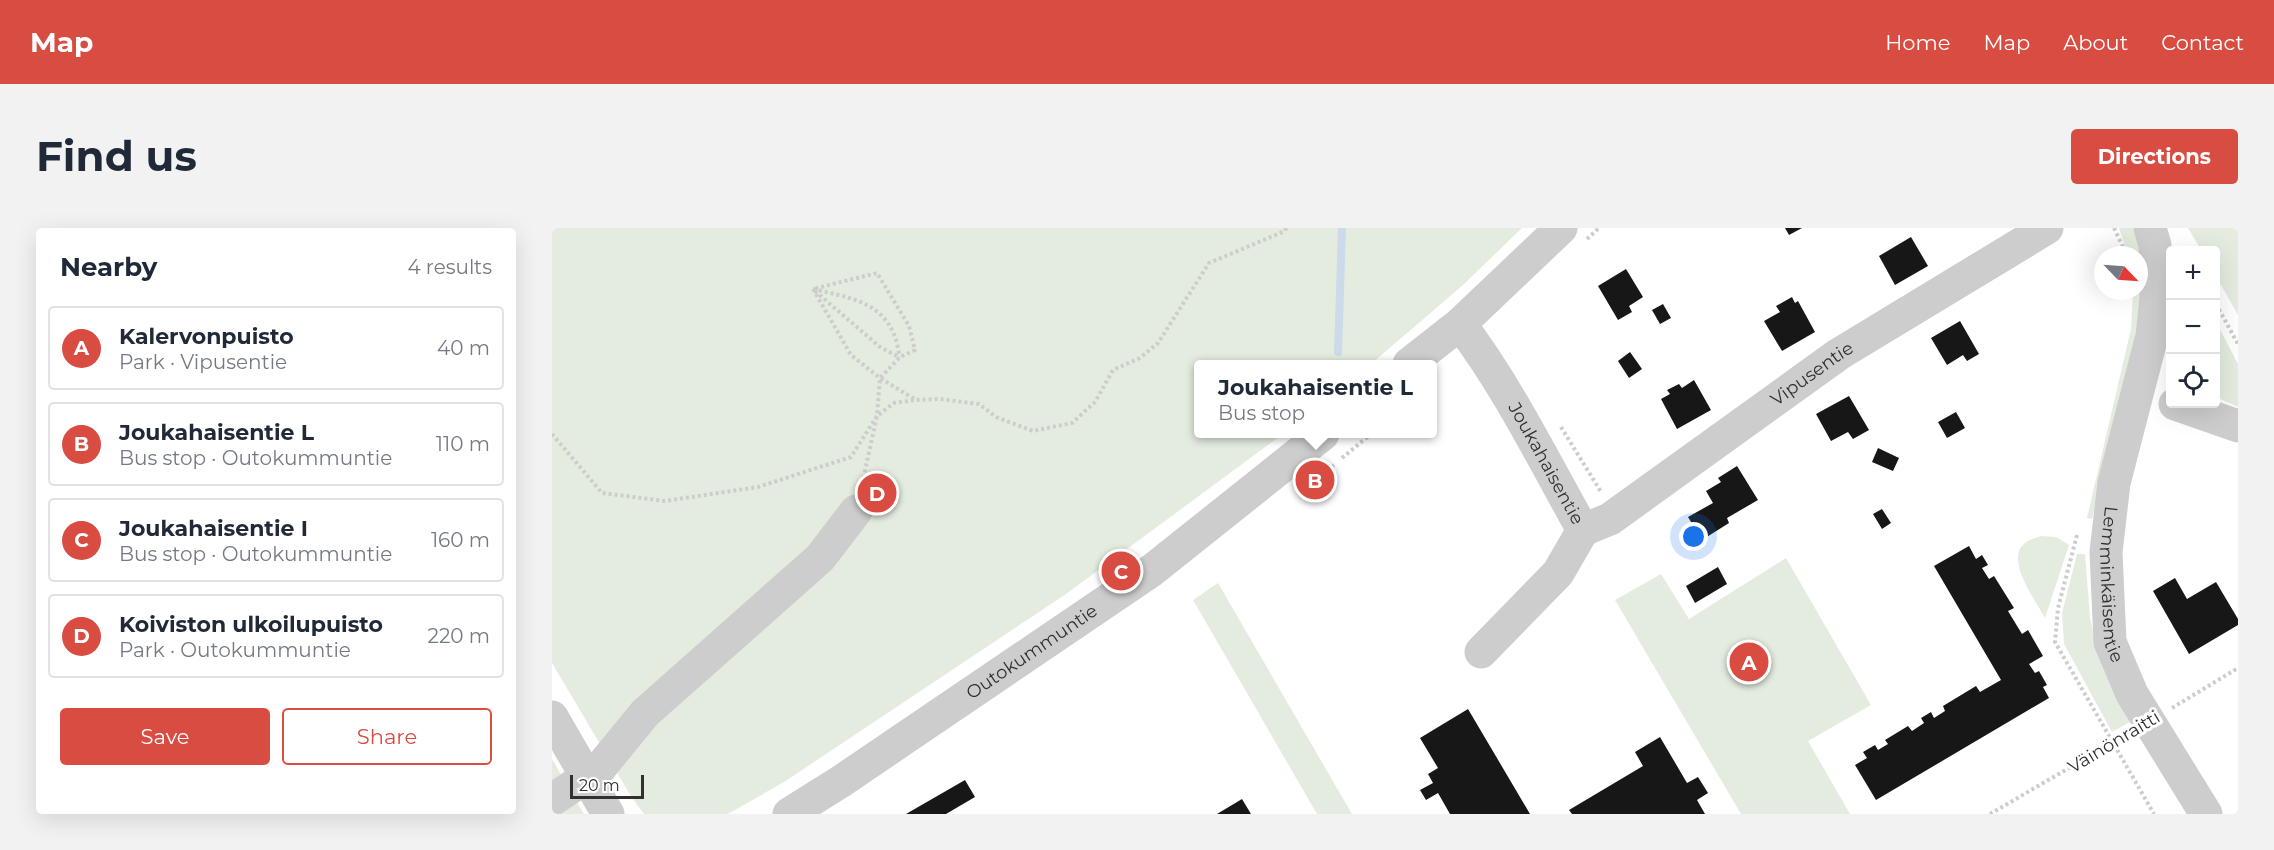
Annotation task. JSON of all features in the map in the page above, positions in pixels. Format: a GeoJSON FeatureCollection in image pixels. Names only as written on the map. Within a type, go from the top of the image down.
{"type":"FeatureCollection","features":[{"type":"Feature","properties":{"kind":"street"},"geometry":{"type":"LineString","coordinates":[[1414,360],[1460,324],[1561,228]]}},
{"type":"Feature","properties":{"kind":"street","name":"Vipusentie"},"geometry":{"type":"LineString","coordinates":[[1582,530],[1610,519],[1839,354],[2047,228]]}},
{"type":"Feature","properties":{"kind":"street","name":"Lemminkäisentie"},"geometry":{"type":"LineString","coordinates":[[2150,228],[2155,245],[2156,298],[2152,336],[2114,483],[2106,552],[2106,594],[2110,642],[2132,694],[2206,814]]}},
{"type":"Feature","properties":{"kind":"street","name":"Joukahaisentie"},"geometry":{"type":"LineString","coordinates":[[1460,324],[1476,345],[1509,399],[1582,530],[1558,573],[1481,652]]}},
{"type":"Feature","properties":{"kind":"street"},"geometry":{"type":"LineString","coordinates":[[2139,390],[2166,400]]}},
{"type":"Feature","properties":{"kind":"street"},"geometry":{"type":"LineString","coordinates":[[2186,408],[2238,426]]}},
{"type":"Feature","properties":{"kind":"street","name":"Outokummuntie"},"geometry":{"type":"LineString","coordinates":[[789,814],[1151,572],[1318,438]]}},
{"type":"Feature","properties":{"kind":"street"},"geometry":{"type":"LineString","coordinates":[[552,800],[600,768],[645,713],[820,558],[856,511]]}},
{"type":"Feature","properties":{"kind":"street"},"geometry":{"type":"LineString","coordinates":[[552,717],[608,814]]}},
{"type":"Feature","properties":{"kind":"path"},"geometry":{"type":"LineString","coordinates":[[552,434],[602,493],[665,501],[758,487],[851,456],[877,416],[894,403],[940,399],[980,404],[996,417],[1033,431],[1072,423],[1095,402],[1113,370],[1140,358],[1158,343],[1209,262],[1286,231],[1287,228]]}},
{"type":"Feature","properties":{"kind":"path"},"geometry":{"type":"LineString","coordinates":[[2114,228],[2123,246]]}},
{"type":"Feature","properties":{"kind":"path"},"geometry":{"type":"LineString","coordinates":[[813,289],[877,273],[909,326],[915,350],[900,357],[880,378],[877,416],[856,511]]}},
{"type":"Feature","properties":{"kind":"path"},"geometry":{"type":"LineString","coordinates":[[813,289],[851,356],[880,378],[916,400]]}},
{"type":"Feature","properties":{"kind":"path"},"geometry":{"type":"LineString","coordinates":[[813,289],[863,301],[881,314],[895,334],[900,357]]}},
{"type":"Feature","properties":{"kind":"path"},"geometry":{"type":"LineString","coordinates":[[813,289],[880,347],[900,357]]}},
{"type":"Feature","properties":{"kind":"path"},"geometry":{"type":"LineString","coordinates":[[2220,311],[2238,344]]}},
{"type":"Feature","properties":{"kind":"path","name":"Väinönraitti"},"geometry":{"type":"LineString","coordinates":[[1990,814],[2238,668]]}},
{"type":"Feature","properties":{"kind":"shaded area"},"geometry":{"type":"Polygon","coordinates":[[[552,228],[1522,228],[1463,285],[1376,360],[1194,360],[1194,438],[1278,438],[1066,594],[784,782],[728,814],[644,814],[632,798],[552,663],[552,228]]]}},
{"type":"Feature","properties":{"kind":"shaded area"},"geometry":{"type":"Polygon","coordinates":[[[2119,228],[2135,228],[2139,246],[2125,246],[2119,228]]]}},
{"type":"Feature","properties":{"kind":"shaded area"},"geometry":{"type":"Polygon","coordinates":[[[2188,228],[2238,228],[2238,315],[2220,283],[2220,246],[2199,246],[2188,228]]]}},
{"type":"Feature","properties":{"kind":"shaded area"},"geometry":{"type":"Polygon","coordinates":[[[2133,300],[2142,300],[2139,333],[2092,519],[2087,518],[2131,329],[2133,300]]]}},
{"type":"Feature","properties":{"kind":"shaded area"},"geometry":{"type":"Polygon","coordinates":[[[2220,330],[2238,364],[2238,407],[2220,399],[2220,330]]]}},
{"type":"Feature","properties":{"kind":"shaded area"},"geometry":{"type":"Polygon","coordinates":[[[2041,536],[2056,537],[2069,545],[2045,618],[2024,581],[2018,560],[2019,551],[2024,544],[2041,536]]]}},
{"type":"Feature","properties":{"kind":"shaded area"},"geometry":{"type":"Polygon","coordinates":[[[2077,554],[2085,554],[2090,617],[2097,651],[2130,722],[2112,732],[2064,644],[2062,613],[2077,554]]]}},
{"type":"Feature","properties":{"kind":"shaded area"},"geometry":{"type":"Polygon","coordinates":[[[1786,558],[1871,705],[1808,741],[1850,814],[1741,814],[1615,600],[1661,574],[1689,619],[1786,558]]]}},
{"type":"Feature","properties":{"kind":"shaded area"},"geometry":{"type":"Polygon","coordinates":[[[1218,583],[1352,814],[1317,814],[1193,600],[1218,583]]]}},
{"type":"Feature","properties":{"kind":"shaded area"},"geometry":{"type":"Polygon","coordinates":[[[552,759],[584,814],[552,814],[552,759]]]}},
{"type":"Feature","properties":{"kind":"building"},"geometry":{"type":"Polygon","coordinates":[[[1785,228],[1802,228],[1789,235],[1785,228]]]}},
{"type":"Feature","properties":{"kind":"building"},"geometry":{"type":"Polygon","coordinates":[[[1911,237],[1928,266],[1895,285],[1879,256],[1911,237]]]}},
{"type":"Feature","properties":{"kind":"building"},"geometry":{"type":"Polygon","coordinates":[[[1626,269],[1643,297],[1629,306],[1632,312],[1618,320],[1598,286],[1626,269]]]}},
{"type":"Feature","properties":{"kind":"building"},"geometry":{"type":"Polygon","coordinates":[[[1792,297],[1795,303],[1798,301],[1815,332],[1782,351],[1764,321],[1780,312],[1776,306],[1792,297]]]}},
{"type":"Feature","properties":{"kind":"building"},"geometry":{"type":"Polygon","coordinates":[[[1663,304],[1671,318],[1660,324],[1652,310],[1663,304]]]}},
{"type":"Feature","properties":{"kind":"building"},"geometry":{"type":"Polygon","coordinates":[[[1960,321],[1979,354],[1967,361],[1963,355],[1947,365],[1931,338],[1960,321]]]}},
{"type":"Feature","properties":{"kind":"building"},"geometry":{"type":"Polygon","coordinates":[[[1630,352],[1642,369],[1629,378],[1618,361],[1630,352]]]}},
{"type":"Feature","properties":{"kind":"building"},"geometry":{"type":"Polygon","coordinates":[[[1694,380],[1711,410],[1677,429],[1661,399],[1670,394],[1667,390],[1679,384],[1682,388],[1694,380]]]}},
{"type":"Feature","properties":{"kind":"building"},"geometry":{"type":"Polygon","coordinates":[[[1849,396],[1869,430],[1853,439],[1848,432],[1831,441],[1816,414],[1849,396]]]}},
{"type":"Feature","properties":{"kind":"building"},"geometry":{"type":"Polygon","coordinates":[[[1956,412],[1965,428],[1947,438],[1938,422],[1956,412]]]}},
{"type":"Feature","properties":{"kind":"building"},"geometry":{"type":"Polygon","coordinates":[[[1878,448],[1899,458],[1893,471],[1872,462],[1878,448]]]}},
{"type":"Feature","properties":{"kind":"building"},"geometry":{"type":"Polygon","coordinates":[[[1737,466],[1758,500],[1727,518],[1729,523],[1702,540],[1688,517],[1713,503],[1706,491],[1721,482],[1718,478],[1737,466]]]}},
{"type":"Feature","properties":{"kind":"building"},"geometry":{"type":"Polygon","coordinates":[[[1882,509],[1891,523],[1882,529],[1873,514],[1882,509]]]}},
{"type":"Feature","properties":{"kind":"building"},"geometry":{"type":"Polygon","coordinates":[[[1969,546],[1976,559],[1982,555],[1988,565],[1982,568],[1989,579],[1994,576],[2014,608],[2008,611],[2022,634],[2028,630],[2043,656],[2029,664],[2035,673],[2039,671],[2047,685],[2043,687],[2049,698],[1876,800],[1855,765],[1867,758],[1863,752],[1875,745],[1878,750],[1888,744],[1885,740],[1908,726],[1912,731],[1924,723],[1921,718],[1931,712],[1934,718],[1945,711],[1943,706],[1976,686],[1980,692],[2001,680],[1934,566],[1969,546]]]}},
{"type":"Feature","properties":{"kind":"building"},"geometry":{"type":"Polygon","coordinates":[[[1718,567],[1727,584],[1695,603],[1686,586],[1718,567]]]}},
{"type":"Feature","properties":{"kind":"building"},"geometry":{"type":"Polygon","coordinates":[[[2175,578],[2187,599],[2216,582],[2238,619],[2238,625],[2189,654],[2153,591],[2175,578]]]}},
{"type":"Feature","properties":{"kind":"building"},"geometry":{"type":"Polygon","coordinates":[[[1468,709],[1530,814],[1450,814],[1438,793],[1426,800],[1420,790],[1433,783],[1428,774],[1438,768],[1420,738],[1468,709]]]}},
{"type":"Feature","properties":{"kind":"building"},"geometry":{"type":"Polygon","coordinates":[[[1660,737],[1687,783],[1698,777],[1708,793],[1697,800],[1705,814],[1572,814],[1569,810],[1643,766],[1635,752],[1660,737]]]}},
{"type":"Feature","properties":{"kind":"building"},"geometry":{"type":"Polygon","coordinates":[[[965,780],[975,797],[946,814],[906,814],[965,780]]]}},
{"type":"Feature","properties":{"kind":"building"},"geometry":{"type":"Polygon","coordinates":[[[1242,799],[1251,814],[1217,814],[1242,799]]]}},
{"type":"Feature","properties":{"kind":"waterway"},"geometry":{"type":"LineString","coordinates":[[1338,352],[1342,228]]}},
{"type":"Feature","properties":{"kind":"place","name":"Joukahaisentie L"},"geometry":{"type":"Point","coordinates":[1315,480]}},
{"type":"Feature","properties":{"kind":"place","name":"Koiviston ulkoilupuisto"},"geometry":{"type":"Point","coordinates":[877,493]}},
{"type":"Feature","properties":{"kind":"place","name":"Joukahaisentie I"},"geometry":{"type":"Point","coordinates":[1121,571]}},
{"type":"Feature","properties":{"kind":"place","name":"Kalervonpuisto"},"geometry":{"type":"Point","coordinates":[1749,662]}}]}
